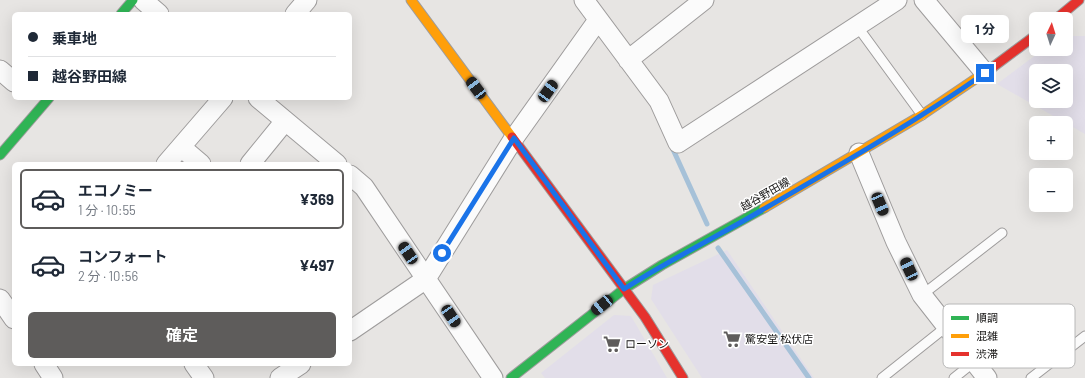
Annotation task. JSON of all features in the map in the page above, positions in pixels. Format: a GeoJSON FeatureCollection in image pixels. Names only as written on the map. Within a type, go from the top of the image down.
{"type":"FeatureCollection","features":[{"type":"Feature","properties":{"kind":"main road"},"geometry":{"type":"LineString","coordinates":[[123,12],[133,0]]}},
{"type":"Feature","properties":{"kind":"main road"},"geometry":{"type":"LineString","coordinates":[[411,0],[645,317],[683,378]]}},
{"type":"Feature","properties":{"kind":"main road"},"geometry":{"type":"LineString","coordinates":[[1064,12],[1079,0]]}},
{"type":"Feature","properties":{"kind":"main road","name":"越谷野田線"},"geometry":{"type":"LineString","coordinates":[[511,378],[624,289],[662,265],[744,220],[922,115],[985,73],[1029,40]]}},
{"type":"Feature","properties":{"kind":"main road"},"geometry":{"type":"LineString","coordinates":[[0,155],[41,101]]}},
{"type":"Feature","properties":{"kind":"street"},"geometry":{"type":"LineString","coordinates":[[143,0],[157,12]]}},
{"type":"Feature","properties":{"kind":"street"},"geometry":{"type":"LineString","coordinates":[[297,12],[307,0]]}},
{"type":"Feature","properties":{"kind":"street"},"geometry":{"type":"LineString","coordinates":[[584,0],[659,101],[678,143],[897,0]]}},
{"type":"Feature","properties":{"kind":"street"},"geometry":{"type":"LineString","coordinates":[[628,60],[704,0]]}},
{"type":"Feature","properties":{"kind":"street"},"geometry":{"type":"LineString","coordinates":[[924,0],[985,73]]}},
{"type":"Feature","properties":{"kind":"street"},"geometry":{"type":"LineString","coordinates":[[352,330],[426,279],[514,138],[598,20]]}},
{"type":"Feature","properties":{"kind":"street"},"geometry":{"type":"LineString","coordinates":[[0,70],[12,80]]}},
{"type":"Feature","properties":{"kind":"street"},"geometry":{"type":"LineString","coordinates":[[168,162],[221,100]]}},
{"type":"Feature","properties":{"kind":"street"},"geometry":{"type":"LineString","coordinates":[[260,100],[329,162]]}},
{"type":"Feature","properties":{"kind":"street"},"geometry":{"type":"LineString","coordinates":[[252,162],[285,121]]}},
{"type":"Feature","properties":{"kind":"street"},"geometry":{"type":"LineString","coordinates":[[181,147],[199,162]]}},
{"type":"Feature","properties":{"kind":"street"},"geometry":{"type":"LineString","coordinates":[[859,153],[896,242],[922,295],[943,322]]}},
{"type":"Feature","properties":{"kind":"street"},"geometry":{"type":"LineString","coordinates":[[352,177],[364,187],[493,378]]}},
{"type":"Feature","properties":{"kind":"street"},"geometry":{"type":"LineString","coordinates":[[0,299],[12,316]]}},
{"type":"Feature","properties":{"kind":"street"},"geometry":{"type":"LineString","coordinates":[[45,366],[53,378]]}},
{"type":"Feature","properties":{"kind":"street"},"geometry":{"type":"LineString","coordinates":[[195,366],[204,378]]}},
{"type":"Feature","properties":{"kind":"street"},"geometry":{"type":"LineString","coordinates":[[280,378],[297,366]]}},
{"type":"Feature","properties":{"kind":"street"},"geometry":{"type":"LineString","coordinates":[[979,368],[987,378]]}},
{"type":"Feature","properties":{"kind":"lane"},"geometry":{"type":"LineString","coordinates":[[857,26],[922,115]]}},
{"type":"Feature","properties":{"kind":"lane"},"geometry":{"type":"LineString","coordinates":[[922,295],[1002,233]]}},
{"type":"Feature","properties":{"kind":"lane"},"geometry":{"type":"LineString","coordinates":[[882,378],[943,328]]}},
{"type":"Feature","properties":{"kind":"lane"},"geometry":{"type":"LineString","coordinates":[[1075,344],[1085,336]]}},
{"type":"Feature","properties":{"kind":"lane"},"geometry":{"type":"LineString","coordinates":[[954,378],[966,368]]}},
{"type":"Feature","properties":{"kind":"lane"},"geometry":{"type":"LineString","coordinates":[[1031,378],[1044,368]]}},
{"type":"Feature","properties":{"kind":"shaded area"},"geometry":{"type":"Polygon","coordinates":[[[1073,36],[1085,36],[1085,134],[1073,127],[1073,116],[1053,116],[1039,108],[1073,108],[1073,64],[1029,64],[1029,102],[997,84],[1035,56],[1073,56],[1073,36]]]}},
{"type":"Feature","properties":{"kind":"shaded area","name":"驚安堂 松伏店"},"geometry":{"type":"Polygon","coordinates":[[[727,250],[814,378],[702,378],[651,299],[653,285],[727,250]]]}},
{"type":"Feature","properties":{"kind":"shaded area","name":"ローソン"},"geometry":{"type":"Polygon","coordinates":[[[614,315],[631,316],[667,378],[545,378],[541,373],[614,315]]]}},
{"type":"Feature","properties":{"kind":"waterway"},"geometry":{"type":"LineString","coordinates":[[671,145],[707,224]]}},
{"type":"Feature","properties":{"kind":"waterway"},"geometry":{"type":"LineString","coordinates":[[718,248],[809,378]]}},
{"type":"Feature","properties":{"kind":"traffic: fast"},"geometry":{"type":"LineString","coordinates":[[123,12],[133,0]]}},
{"type":"Feature","properties":{"kind":"traffic: fast"},"geometry":{"type":"LineString","coordinates":[[0,155],[47,100]]}},
{"type":"Feature","properties":{"kind":"traffic: fast"},"geometry":{"type":"LineString","coordinates":[[511,378],[624,289],[662,265],[764,208]]}},
{"type":"Feature","properties":{"kind":"traffic: slow"},"geometry":{"type":"LineString","coordinates":[[411,0],[512,137]]}},
{"type":"Feature","properties":{"kind":"traffic: slow"},"geometry":{"type":"LineString","coordinates":[[764,208],[922,115],[993,67]]}},
{"type":"Feature","properties":{"kind":"traffic: jam"},"geometry":{"type":"LineString","coordinates":[[1064,12],[1079,0]]}},
{"type":"Feature","properties":{"kind":"traffic: jam"},"geometry":{"type":"LineString","coordinates":[[993,67],[1029,40]]}},
{"type":"Feature","properties":{"kind":"traffic: jam"},"geometry":{"type":"LineString","coordinates":[[512,137],[645,317],[683,378]]}},
{"type":"Feature","properties":{"kind":"place","name":"驚安堂 松伏店"},"geometry":{"type":"Point","coordinates":[732,339]}},
{"type":"Feature","properties":{"kind":"place","name":"ローソン"},"geometry":{"type":"Point","coordinates":[612,344]}},
{"type":"Feature","properties":{"kind":"route"},"geometry":{"type":"LineString","coordinates":[[442,253],[514,138],[624,289],[662,265],[744,220],[859,153],[952,96],[985,73]]}}]}
